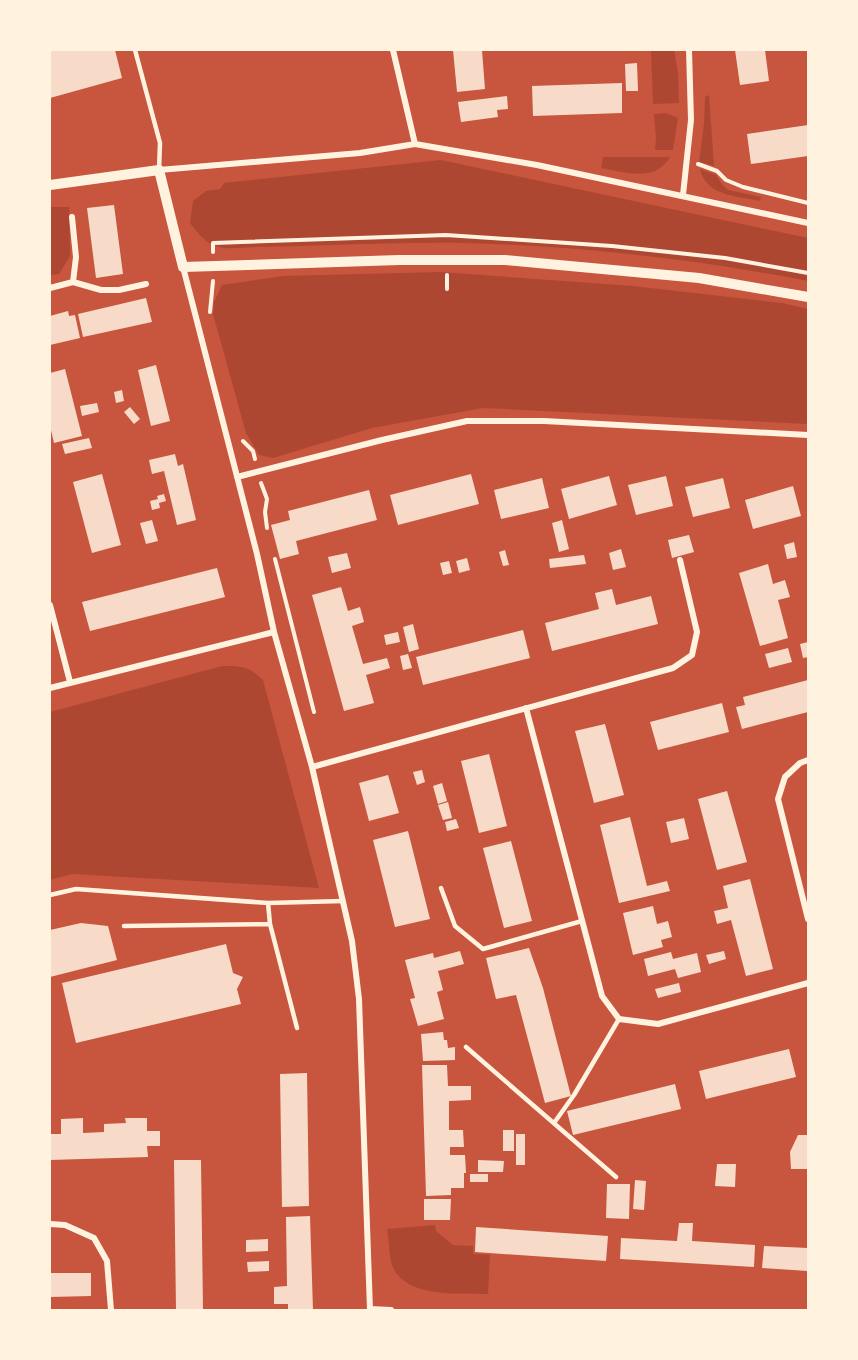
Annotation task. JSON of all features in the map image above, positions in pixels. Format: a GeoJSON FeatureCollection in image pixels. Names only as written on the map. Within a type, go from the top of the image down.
{"type":"FeatureCollection","features":[{"type":"Feature","properties":{"kind":"street"},"geometry":{"type":"LineString","coordinates":[[393,50],[416,144]]}},
{"type":"Feature","properties":{"kind":"street"},"geometry":{"type":"LineString","coordinates":[[683,195],[691,120],[690,54],[688,50]]}},
{"type":"Feature","properties":{"kind":"street"},"geometry":{"type":"LineString","coordinates":[[50,185],[159,170],[360,153],[416,144],[537,165],[808,223]]}},
{"type":"Feature","properties":{"kind":"street"},"geometry":{"type":"LineString","coordinates":[[159,170],[274,632],[312,767],[352,941],[359,999],[370,1259],[370,1310],[391,1311]]}},
{"type":"Feature","properties":{"kind":"street"},"geometry":{"type":"LineString","coordinates":[[72,217],[76,256],[74,282]]}},
{"type":"Feature","properties":{"kind":"street"},"geometry":{"type":"LineString","coordinates":[[183,267],[213,268],[399,260],[505,260],[699,278],[808,297]]}},
{"type":"Feature","properties":{"kind":"street"},"geometry":{"type":"LineString","coordinates":[[50,288],[74,282],[101,290],[119,290],[146,284]]}},
{"type":"Feature","properties":{"kind":"street"},"geometry":{"type":"LineString","coordinates":[[237,477],[467,421],[544,421],[808,435]]}},
{"type":"Feature","properties":{"kind":"street"},"geometry":{"type":"LineString","coordinates":[[312,767],[673,668],[692,656],[697,633],[680,560]]}},
{"type":"Feature","properties":{"kind":"street"},"geometry":{"type":"LineString","coordinates":[[50,605],[70,682]]}},
{"type":"Feature","properties":{"kind":"street"},"geometry":{"type":"LineString","coordinates":[[50,688],[274,632]]}},
{"type":"Feature","properties":{"kind":"street"},"geometry":{"type":"LineString","coordinates":[[526,708],[602,996],[620,1019],[658,1024],[808,983]]}},
{"type":"Feature","properties":{"kind":"street"},"geometry":{"type":"LineString","coordinates":[[808,760],[800,763],[785,777],[778,799],[808,919]]}},
{"type":"Feature","properties":{"kind":"street"},"geometry":{"type":"LineString","coordinates":[[50,1224],[65,1225],[94,1238],[107,1261],[111,1311]]}},
{"type":"Feature","properties":{"kind":"lane"},"geometry":{"type":"LineString","coordinates":[[135,50],[160,143],[159,170]]}},
{"type":"Feature","properties":{"kind":"lane"},"geometry":{"type":"LineString","coordinates":[[441,888],[455,926],[483,949],[582,921]]}},
{"type":"Feature","properties":{"kind":"lane"},"geometry":{"type":"LineString","coordinates":[[50,895],[76,889],[268,903],[343,900]]}},
{"type":"Feature","properties":{"kind":"lane"},"geometry":{"type":"LineString","coordinates":[[268,903],[270,924],[297,1028]]}},
{"type":"Feature","properties":{"kind":"lane"},"geometry":{"type":"LineString","coordinates":[[124,926],[270,924]]}},
{"type":"Feature","properties":{"kind":"lane"},"geometry":{"type":"LineString","coordinates":[[554,1123],[574,1095],[620,1019]]}},
{"type":"Feature","properties":{"kind":"lane"},"geometry":{"type":"LineString","coordinates":[[466,1047],[616,1177]]}},
{"type":"Feature","properties":{"kind":"path"},"geometry":{"type":"LineString","coordinates":[[687,159],[717,171],[726,180],[743,187],[808,203]]}},
{"type":"Feature","properties":{"kind":"path"},"geometry":{"type":"LineString","coordinates":[[210,321],[213,243],[446,235],[612,246],[725,258],[808,273]]}},
{"type":"Feature","properties":{"kind":"path"},"geometry":{"type":"LineString","coordinates":[[240,433],[243,442],[253,451],[263,492],[267,499],[265,512],[267,528]]}},
{"type":"Feature","properties":{"kind":"path"},"geometry":{"type":"LineString","coordinates":[[273,551],[314,712]]}},
{"type":"Feature","properties":{"kind":"shaded area"},"geometry":{"type":"Polygon","coordinates":[[[651,50],[674,50],[678,73],[679,103],[653,104],[651,50]]]}},
{"type":"Feature","properties":{"kind":"shaded area"},"geometry":{"type":"Polygon","coordinates":[[[709,95],[714,166],[699,162],[705,97],[709,95]]]}},
{"type":"Feature","properties":{"kind":"shaded area"},"geometry":{"type":"Polygon","coordinates":[[[666,113],[678,118],[673,150],[655,150],[654,114],[666,113]]]}},
{"type":"Feature","properties":{"kind":"shaded area"},"geometry":{"type":"Polygon","coordinates":[[[603,157],[670,157],[656,170],[639,174],[601,168],[603,157]]]}},
{"type":"Feature","properties":{"kind":"shaded area"},"geometry":{"type":"Polygon","coordinates":[[[441,160],[808,238],[808,281],[723,266],[551,247],[412,243],[225,248],[211,244],[204,239],[190,223],[193,201],[206,191],[220,189],[224,183],[441,160]]]}},
{"type":"Feature","properties":{"kind":"shaded area"},"geometry":{"type":"Polygon","coordinates":[[[700,169],[716,175],[728,190],[761,197],[760,201],[732,196],[716,190],[703,178],[700,169]]]}},
{"type":"Feature","properties":{"kind":"shaded area"},"geometry":{"type":"Polygon","coordinates":[[[50,207],[69,207],[70,256],[59,274],[50,275],[50,207]]]}},
{"type":"Feature","properties":{"kind":"shaded area"},"geometry":{"type":"Polygon","coordinates":[[[441,272],[633,286],[782,303],[808,309],[808,424],[483,408],[372,428],[273,458],[259,455],[246,433],[213,314],[214,302],[222,285],[283,276],[441,272]]]}},
{"type":"Feature","properties":{"kind":"shaded area"},"geometry":{"type":"Polygon","coordinates":[[[222,666],[245,668],[263,680],[319,888],[72,874],[50,880],[50,712],[222,666]]]}},
{"type":"Feature","properties":{"kind":"shaded area"},"geometry":{"type":"Polygon","coordinates":[[[435,1225],[436,1231],[453,1245],[473,1246],[473,1254],[490,1255],[488,1294],[447,1293],[418,1288],[397,1274],[391,1262],[387,1229],[435,1225]]]}},
{"type":"Feature","properties":{"kind":"building"},"geometry":{"type":"Polygon","coordinates":[[[50,50],[115,50],[122,78],[50,98],[50,50]]]}},
{"type":"Feature","properties":{"kind":"building"},"geometry":{"type":"Polygon","coordinates":[[[453,50],[482,50],[485,89],[457,92],[453,50]]]}},
{"type":"Feature","properties":{"kind":"building"},"geometry":{"type":"Polygon","coordinates":[[[735,50],[765,50],[769,81],[740,85],[735,50]]]}},
{"type":"Feature","properties":{"kind":"building"},"geometry":{"type":"Polygon","coordinates":[[[637,63],[638,91],[626,91],[625,64],[637,63]]]}},
{"type":"Feature","properties":{"kind":"building"},"geometry":{"type":"Polygon","coordinates":[[[622,83],[622,113],[533,116],[532,86],[622,83]]]}},
{"type":"Feature","properties":{"kind":"building"},"geometry":{"type":"Polygon","coordinates":[[[507,96],[508,109],[497,110],[498,117],[461,122],[458,102],[507,96]]]}},
{"type":"Feature","properties":{"kind":"building"},"geometry":{"type":"Polygon","coordinates":[[[808,125],[808,156],[751,164],[747,134],[808,125]]]}},
{"type":"Feature","properties":{"kind":"building"},"geometry":{"type":"Polygon","coordinates":[[[114,205],[123,274],[96,278],[87,208],[114,205]]]}},
{"type":"Feature","properties":{"kind":"building"},"geometry":{"type":"Polygon","coordinates":[[[146,298],[152,322],[83,337],[78,314],[146,298]]]}},
{"type":"Feature","properties":{"kind":"building"},"geometry":{"type":"Polygon","coordinates":[[[68,311],[69,316],[75,315],[80,338],[50,345],[50,316],[68,311]]]}},
{"type":"Feature","properties":{"kind":"building"},"geometry":{"type":"Polygon","coordinates":[[[156,365],[170,421],[151,426],[138,370],[156,365]]]}},
{"type":"Feature","properties":{"kind":"building"},"geometry":{"type":"Polygon","coordinates":[[[65,369],[82,436],[54,443],[50,426],[50,373],[65,369]]]}},
{"type":"Feature","properties":{"kind":"building"},"geometry":{"type":"Polygon","coordinates":[[[122,390],[124,401],[116,403],[114,392],[122,390]]]}},
{"type":"Feature","properties":{"kind":"building"},"geometry":{"type":"Polygon","coordinates":[[[97,403],[99,412],[82,416],[80,406],[97,403]]]}},
{"type":"Feature","properties":{"kind":"building"},"geometry":{"type":"Polygon","coordinates":[[[130,407],[140,419],[134,424],[124,412],[130,407]]]}},
{"type":"Feature","properties":{"kind":"building"},"geometry":{"type":"Polygon","coordinates":[[[89,438],[92,448],[65,454],[62,444],[89,438]]]}},
{"type":"Feature","properties":{"kind":"building"},"geometry":{"type":"Polygon","coordinates":[[[175,454],[178,466],[183,464],[196,520],[177,525],[164,471],[152,474],[149,460],[175,454]]]}},
{"type":"Feature","properties":{"kind":"building"},"geometry":{"type":"Polygon","coordinates":[[[102,474],[121,545],[92,553],[73,482],[102,474]]]}},
{"type":"Feature","properties":{"kind":"building"},"geometry":{"type":"Polygon","coordinates":[[[471,474],[479,504],[398,525],[390,495],[471,474]]]}},
{"type":"Feature","properties":{"kind":"building"},"geometry":{"type":"Polygon","coordinates":[[[609,476],[617,505],[569,519],[561,489],[609,476]]]}},
{"type":"Feature","properties":{"kind":"building"},"geometry":{"type":"Polygon","coordinates":[[[666,476],[673,506],[636,515],[628,485],[666,476]]]}},
{"type":"Feature","properties":{"kind":"building"},"geometry":{"type":"Polygon","coordinates":[[[542,478],[549,508],[501,519],[494,490],[542,478]]]}},
{"type":"Feature","properties":{"kind":"building"},"geometry":{"type":"Polygon","coordinates":[[[723,478],[730,508],[693,517],[685,487],[723,478]]]}},
{"type":"Feature","properties":{"kind":"building"},"geometry":{"type":"Polygon","coordinates":[[[793,486],[801,516],[753,529],[745,500],[793,486]]]}},
{"type":"Feature","properties":{"kind":"building"},"geometry":{"type":"Polygon","coordinates":[[[369,490],[377,520],[296,541],[299,554],[280,559],[271,525],[290,520],[288,511],[369,490]]]}},
{"type":"Feature","properties":{"kind":"building"},"geometry":{"type":"Polygon","coordinates":[[[164,494],[166,501],[159,503],[160,508],[152,510],[150,501],[164,494]]]}},
{"type":"Feature","properties":{"kind":"building"},"geometry":{"type":"Polygon","coordinates":[[[152,520],[158,541],[146,544],[140,523],[152,520]]]}},
{"type":"Feature","properties":{"kind":"building"},"geometry":{"type":"Polygon","coordinates":[[[562,520],[569,549],[559,552],[552,523],[562,520]]]}},
{"type":"Feature","properties":{"kind":"building"},"geometry":{"type":"Polygon","coordinates":[[[689,535],[694,552],[672,558],[668,540],[689,535]]]}},
{"type":"Feature","properties":{"kind":"building"},"geometry":{"type":"Polygon","coordinates":[[[794,542],[797,557],[787,559],[784,545],[794,542]]]}},
{"type":"Feature","properties":{"kind":"building"},"geometry":{"type":"Polygon","coordinates":[[[621,549],[626,567],[613,570],[609,553],[621,549]]]}},
{"type":"Feature","properties":{"kind":"building"},"geometry":{"type":"Polygon","coordinates":[[[505,550],[509,565],[503,566],[499,552],[505,550]]]}},
{"type":"Feature","properties":{"kind":"building"},"geometry":{"type":"Polygon","coordinates":[[[347,553],[351,568],[332,573],[328,557],[347,553]]]}},
{"type":"Feature","properties":{"kind":"building"},"geometry":{"type":"Polygon","coordinates":[[[584,555],[586,564],[550,568],[549,559],[584,555]]]}},
{"type":"Feature","properties":{"kind":"building"},"geometry":{"type":"Polygon","coordinates":[[[467,558],[470,570],[459,573],[456,561],[467,558]]]}},
{"type":"Feature","properties":{"kind":"building"},"geometry":{"type":"Polygon","coordinates":[[[449,561],[452,573],[443,575],[440,563],[449,561]]]}},
{"type":"Feature","properties":{"kind":"building"},"geometry":{"type":"Polygon","coordinates":[[[768,564],[773,584],[785,580],[790,597],[778,600],[788,638],[760,646],[739,573],[768,564]]]}},
{"type":"Feature","properties":{"kind":"building"},"geometry":{"type":"Polygon","coordinates":[[[217,568],[225,597],[90,631],[82,602],[217,568]]]}},
{"type":"Feature","properties":{"kind":"building"},"geometry":{"type":"Polygon","coordinates":[[[341,587],[348,611],[360,607],[364,622],[352,626],[363,664],[387,658],[390,668],[366,675],[374,703],[344,711],[312,595],[341,587]]]}},
{"type":"Feature","properties":{"kind":"building"},"geometry":{"type":"Polygon","coordinates":[[[612,589],[616,605],[651,596],[658,624],[552,651],[545,623],[599,609],[595,593],[612,589]]]}},
{"type":"Feature","properties":{"kind":"building"},"geometry":{"type":"Polygon","coordinates":[[[413,624],[419,649],[409,652],[403,627],[413,624]]]}},
{"type":"Feature","properties":{"kind":"building"},"geometry":{"type":"Polygon","coordinates":[[[523,630],[530,658],[423,685],[416,657],[523,630]]]}},
{"type":"Feature","properties":{"kind":"building"},"geometry":{"type":"Polygon","coordinates":[[[398,632],[400,642],[386,645],[384,635],[398,632]]]}},
{"type":"Feature","properties":{"kind":"building"},"geometry":{"type":"Polygon","coordinates":[[[808,642],[808,657],[803,658],[800,644],[808,642]]]}},
{"type":"Feature","properties":{"kind":"building"},"geometry":{"type":"Polygon","coordinates":[[[788,648],[792,662],[769,668],[765,654],[788,648]]]}},
{"type":"Feature","properties":{"kind":"building"},"geometry":{"type":"Polygon","coordinates":[[[408,654],[412,668],[403,670],[400,656],[408,654]]]}},
{"type":"Feature","properties":{"kind":"building"},"geometry":{"type":"Polygon","coordinates":[[[808,680],[808,712],[742,729],[736,707],[745,705],[743,697],[808,680]]]}},
{"type":"Feature","properties":{"kind":"building"},"geometry":{"type":"Polygon","coordinates":[[[722,703],[729,732],[658,750],[650,722],[722,703]]]}},
{"type":"Feature","properties":{"kind":"building"},"geometry":{"type":"Polygon","coordinates":[[[605,724],[624,795],[594,803],[575,731],[605,724]]]}},
{"type":"Feature","properties":{"kind":"building"},"geometry":{"type":"Polygon","coordinates":[[[489,754],[507,826],[479,833],[461,761],[489,754]]]}},
{"type":"Feature","properties":{"kind":"building"},"geometry":{"type":"Polygon","coordinates":[[[422,770],[425,782],[417,785],[413,772],[422,770]]]}},
{"type":"Feature","properties":{"kind":"building"},"geometry":{"type":"Polygon","coordinates":[[[388,775],[399,813],[369,821],[359,783],[388,775]]]}},
{"type":"Feature","properties":{"kind":"building"},"geometry":{"type":"Polygon","coordinates":[[[442,783],[447,801],[438,804],[433,786],[442,783]]]}},
{"type":"Feature","properties":{"kind":"building"},"geometry":{"type":"Polygon","coordinates":[[[727,791],[747,862],[717,870],[698,799],[727,791]]]}},
{"type":"Feature","properties":{"kind":"building"},"geometry":{"type":"Polygon","coordinates":[[[448,802],[452,818],[443,820],[438,805],[448,802]]]}},
{"type":"Feature","properties":{"kind":"building"},"geometry":{"type":"Polygon","coordinates":[[[630,817],[647,886],[667,881],[670,891],[619,903],[600,825],[630,817]]]}},
{"type":"Feature","properties":{"kind":"building"},"geometry":{"type":"Polygon","coordinates":[[[684,818],[689,839],[671,843],[666,822],[684,818]]]}},
{"type":"Feature","properties":{"kind":"building"},"geometry":{"type":"Polygon","coordinates":[[[456,819],[459,828],[447,831],[445,822],[456,819]]]}},
{"type":"Feature","properties":{"kind":"building"},"geometry":{"type":"Polygon","coordinates":[[[408,831],[430,919],[395,927],[373,840],[408,831]]]}},
{"type":"Feature","properties":{"kind":"building"},"geometry":{"type":"Polygon","coordinates":[[[511,841],[532,921],[504,928],[483,848],[511,841]]]}},
{"type":"Feature","properties":{"kind":"building"},"geometry":{"type":"Polygon","coordinates":[[[750,879],[773,969],[746,976],[731,920],[717,924],[714,911],[728,908],[723,886],[750,879]]]}},
{"type":"Feature","properties":{"kind":"building"},"geometry":{"type":"Polygon","coordinates":[[[653,906],[657,924],[668,921],[672,937],[661,940],[663,947],[633,955],[623,913],[653,906]]]}},
{"type":"Feature","properties":{"kind":"building"},"geometry":{"type":"Polygon","coordinates":[[[81,923],[108,926],[117,960],[50,977],[50,930],[81,923]]]}},
{"type":"Feature","properties":{"kind":"building"},"geometry":{"type":"Polygon","coordinates":[[[226,944],[233,973],[243,977],[237,989],[241,1004],[76,1043],[62,983],[226,944]]]}},
{"type":"Feature","properties":{"kind":"building"},"geometry":{"type":"Polygon","coordinates":[[[529,948],[543,988],[571,1096],[545,1103],[516,995],[496,999],[486,958],[529,948]]]}},
{"type":"Feature","properties":{"kind":"building"},"geometry":{"type":"Polygon","coordinates":[[[460,951],[464,964],[438,971],[443,990],[437,992],[444,1019],[418,1026],[410,999],[415,998],[405,960],[433,953],[434,958],[460,951]]]}},
{"type":"Feature","properties":{"kind":"building"},"geometry":{"type":"Polygon","coordinates":[[[724,951],[726,959],[709,964],[706,955],[724,951]]]}},
{"type":"Feature","properties":{"kind":"building"},"geometry":{"type":"Polygon","coordinates":[[[671,952],[673,959],[697,953],[701,972],[678,978],[675,969],[648,976],[644,959],[671,952]]]}},
{"type":"Feature","properties":{"kind":"building"},"geometry":{"type":"Polygon","coordinates":[[[679,983],[681,992],[658,998],[655,989],[679,983]]]}},
{"type":"Feature","properties":{"kind":"building"},"geometry":{"type":"Polygon","coordinates":[[[443,1032],[448,1048],[455,1047],[455,1060],[423,1061],[421,1034],[443,1032]]]}},
{"type":"Feature","properties":{"kind":"building"},"geometry":{"type":"Polygon","coordinates":[[[789,1049],[796,1077],[706,1099],[699,1071],[789,1049]]]}},
{"type":"Feature","properties":{"kind":"building"},"geometry":{"type":"Polygon","coordinates":[[[422,1065],[447,1065],[448,1086],[471,1086],[471,1100],[449,1101],[449,1130],[463,1130],[464,1147],[450,1147],[450,1155],[465,1155],[466,1173],[464,1173],[464,1188],[451,1188],[451,1195],[426,1196],[422,1065]]]}},
{"type":"Feature","properties":{"kind":"building"},"geometry":{"type":"Polygon","coordinates":[[[307,1073],[309,1206],[282,1207],[280,1074],[307,1073]]]}},
{"type":"Feature","properties":{"kind":"building"},"geometry":{"type":"Polygon","coordinates":[[[675,1084],[681,1109],[573,1135],[567,1111],[675,1084]]]}},
{"type":"Feature","properties":{"kind":"building"},"geometry":{"type":"Polygon","coordinates":[[[83,1118],[83,1133],[104,1132],[104,1124],[126,1123],[125,1118],[147,1118],[147,1131],[160,1131],[160,1146],[147,1146],[148,1157],[50,1160],[50,1134],[61,1134],[61,1119],[83,1118]]]}},
{"type":"Feature","properties":{"kind":"building"},"geometry":{"type":"Polygon","coordinates":[[[503,1130],[514,1130],[514,1151],[503,1151],[503,1130]]]}},
{"type":"Feature","properties":{"kind":"building"},"geometry":{"type":"Polygon","coordinates":[[[516,1134],[525,1134],[525,1165],[516,1165],[516,1134]]]}},
{"type":"Feature","properties":{"kind":"building"},"geometry":{"type":"Polygon","coordinates":[[[798,1135],[808,1135],[808,1169],[791,1169],[790,1152],[798,1135]]]}},
{"type":"Feature","properties":{"kind":"building"},"geometry":{"type":"Polygon","coordinates":[[[174,1160],[201,1160],[203,1310],[176,1310],[174,1160]]]}},
{"type":"Feature","properties":{"kind":"building"},"geometry":{"type":"Polygon","coordinates":[[[478,1160],[504,1161],[503,1172],[478,1172],[478,1160]]]}},
{"type":"Feature","properties":{"kind":"building"},"geometry":{"type":"Polygon","coordinates":[[[717,1164],[736,1164],[735,1187],[715,1186],[717,1164]]]}},
{"type":"Feature","properties":{"kind":"building"},"geometry":{"type":"Polygon","coordinates":[[[470,1174],[488,1174],[488,1182],[470,1182],[470,1174]]]}},
{"type":"Feature","properties":{"kind":"building"},"geometry":{"type":"Polygon","coordinates":[[[635,1180],[646,1181],[644,1210],[633,1209],[635,1180]]]}},
{"type":"Feature","properties":{"kind":"building"},"geometry":{"type":"Polygon","coordinates":[[[607,1184],[630,1184],[629,1219],[606,1218],[607,1184]]]}},
{"type":"Feature","properties":{"kind":"building"},"geometry":{"type":"Polygon","coordinates":[[[424,1199],[451,1199],[450,1220],[424,1220],[424,1199]]]}},
{"type":"Feature","properties":{"kind":"building"},"geometry":{"type":"Polygon","coordinates":[[[310,1216],[313,1310],[288,1310],[288,1304],[274,1304],[274,1287],[287,1286],[286,1217],[310,1216]]]}},
{"type":"Feature","properties":{"kind":"building"},"geometry":{"type":"Polygon","coordinates":[[[679,1223],[693,1223],[692,1241],[755,1245],[754,1267],[620,1259],[621,1238],[677,1241],[679,1223]]]}},
{"type":"Feature","properties":{"kind":"building"},"geometry":{"type":"Polygon","coordinates":[[[476,1227],[608,1236],[606,1261],[475,1252],[476,1227]]]}},
{"type":"Feature","properties":{"kind":"building"},"geometry":{"type":"Polygon","coordinates":[[[268,1239],[268,1251],[246,1252],[246,1240],[268,1239]]]}},
{"type":"Feature","properties":{"kind":"building"},"geometry":{"type":"Polygon","coordinates":[[[764,1246],[808,1248],[808,1271],[762,1268],[764,1246]]]}},
{"type":"Feature","properties":{"kind":"building"},"geometry":{"type":"Polygon","coordinates":[[[269,1261],[269,1271],[248,1272],[247,1262],[269,1261]]]}},
{"type":"Feature","properties":{"kind":"building"},"geometry":{"type":"Polygon","coordinates":[[[50,1273],[91,1273],[91,1296],[50,1297],[50,1273]]]}}]}
